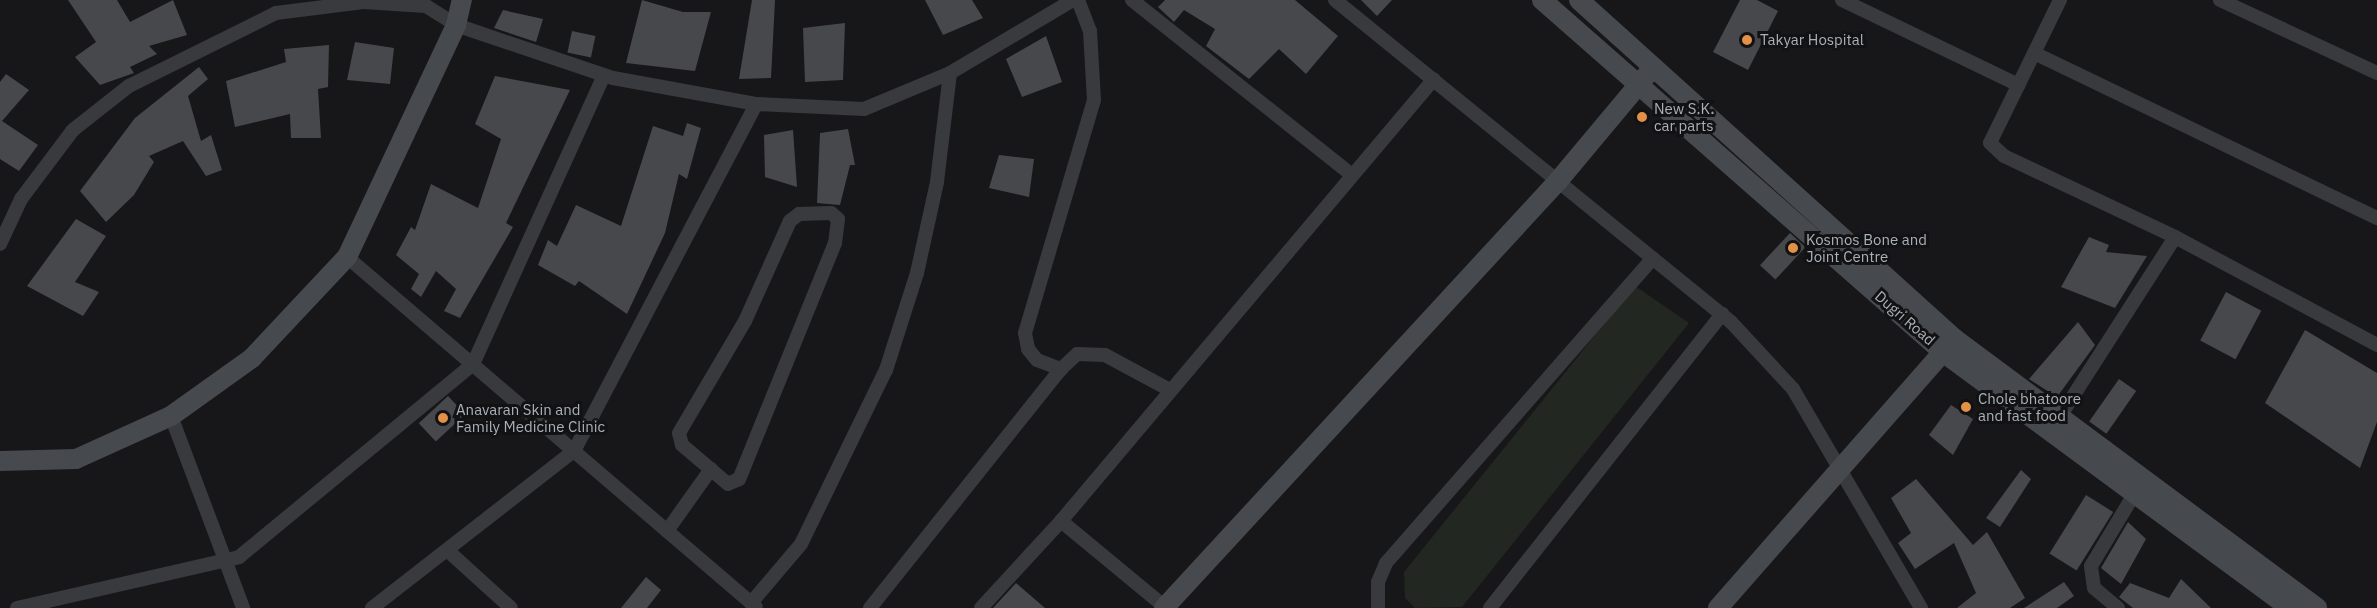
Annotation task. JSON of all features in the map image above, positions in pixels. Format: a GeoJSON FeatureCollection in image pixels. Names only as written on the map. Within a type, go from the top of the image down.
{"type":"FeatureCollection","features":[{"type":"Feature","properties":{"kind":"street"},"geometry":{"type":"LineString","coordinates":[[0,461],[76,459],[171,416],[252,358],[347,257],[456,25],[462,0]]}},
{"type":"Feature","properties":{"kind":"street"},"geometry":{"type":"LineString","coordinates":[[0,244],[21,199],[73,130],[129,86],[200,46],[276,13],[363,2],[426,6],[456,25],[604,75],[756,104],[864,109],[950,73],[1073,0]]}},
{"type":"Feature","properties":{"kind":"street"},"geometry":{"type":"LineString","coordinates":[[1060,369],[1037,360],[1025,333],[1094,100],[1090,31],[1078,0]]}},
{"type":"Feature","properties":{"kind":"street"},"geometry":{"type":"LineString","coordinates":[[1132,0],[1352,175]]}},
{"type":"Feature","properties":{"kind":"street"},"geometry":{"type":"LineString","coordinates":[[1335,0],[1722,314],[1793,389],[1843,471],[1917,606]]}},
{"type":"Feature","properties":{"kind":"street","name":"Dugri Road"},"geometry":{"type":"LineString","coordinates":[[1542,0],[1949,346],[2133,496],[2290,608]]}},
{"type":"Feature","properties":{"kind":"street","name":"Dugri Road"},"geometry":{"type":"LineString","coordinates":[[1579,0],[1655,66],[1949,346],[2060,418],[2317,608]]}},
{"type":"Feature","properties":{"kind":"street"},"geometry":{"type":"LineString","coordinates":[[1842,0],[2019,85]]}},
{"type":"Feature","properties":{"kind":"street"},"geometry":{"type":"LineString","coordinates":[[2060,0],[1990,143],[2004,156],[2175,237],[2377,345]]}},
{"type":"Feature","properties":{"kind":"street"},"geometry":{"type":"LineString","coordinates":[[2220,0],[2377,73]]}},
{"type":"Feature","properties":{"kind":"street"},"geometry":{"type":"LineString","coordinates":[[2034,53],[2377,218]]}},
{"type":"Feature","properties":{"kind":"street"},"geometry":{"type":"LineString","coordinates":[[1061,521],[1165,608],[1558,181],[1655,66]]}},
{"type":"Feature","properties":{"kind":"street"},"geometry":{"type":"LineString","coordinates":[[347,257],[754,605],[801,544],[886,370],[917,273],[937,182],[950,73]]}},
{"type":"Feature","properties":{"kind":"street"},"geometry":{"type":"LineString","coordinates":[[17,608],[239,557],[473,364],[604,75]]}},
{"type":"Feature","properties":{"kind":"street"},"geometry":{"type":"LineString","coordinates":[[981,608],[1061,521],[1434,79]]}},
{"type":"Feature","properties":{"kind":"street"},"geometry":{"type":"LineString","coordinates":[[377,606],[574,451],[756,104]]}},
{"type":"Feature","properties":{"kind":"street"},"geometry":{"type":"LineString","coordinates":[[831,213],[838,219],[835,243],[739,479],[728,484],[711,469],[682,445],[679,433],[745,321],[790,221],[799,214],[831,213]]}},
{"type":"Feature","properties":{"kind":"street"},"geometry":{"type":"LineString","coordinates":[[2060,418],[2175,237]]}},
{"type":"Feature","properties":{"kind":"street"},"geometry":{"type":"LineString","coordinates":[[1378,608],[1378,582],[1386,563],[1653,258]]}},
{"type":"Feature","properties":{"kind":"street"},"geometry":{"type":"LineString","coordinates":[[1490,608],[1722,314]]}},
{"type":"Feature","properties":{"kind":"street"},"geometry":{"type":"LineString","coordinates":[[1718,608],[1843,471],[1949,346]]}},
{"type":"Feature","properties":{"kind":"street"},"geometry":{"type":"LineString","coordinates":[[870,608],[1060,369],[1077,354],[1097,354],[1170,390]]}},
{"type":"Feature","properties":{"kind":"street"},"geometry":{"type":"LineString","coordinates":[[171,416],[243,608]]}},
{"type":"Feature","properties":{"kind":"street"},"geometry":{"type":"LineString","coordinates":[[667,531],[711,469]]}},
{"type":"Feature","properties":{"kind":"street"},"geometry":{"type":"LineString","coordinates":[[2118,608],[2094,588],[2091,566],[2133,496]]}},
{"type":"Feature","properties":{"kind":"street"},"geometry":{"type":"LineString","coordinates":[[447,550],[511,608]]}},
{"type":"Feature","properties":{"kind":"shaded area"},"geometry":{"type":"Polygon","coordinates":[[[1635,286],[1689,323],[1462,607],[1415,608],[1405,598],[1404,572],[1635,286]]]}},
{"type":"Feature","properties":{"kind":"building"},"geometry":{"type":"Polygon","coordinates":[[[68,0],[117,0],[130,22],[173,0],[187,35],[149,46],[157,54],[130,67],[134,73],[100,85],[75,57],[96,42],[68,0]]]}},
{"type":"Feature","properties":{"kind":"building"},"geometry":{"type":"Polygon","coordinates":[[[642,0],[683,12],[711,12],[695,71],[626,63],[642,0]]]}},
{"type":"Feature","properties":{"kind":"building"},"geometry":{"type":"Polygon","coordinates":[[[752,0],[775,0],[771,78],[739,79],[752,0]]]}},
{"type":"Feature","properties":{"kind":"building"},"geometry":{"type":"Polygon","coordinates":[[[925,0],[972,0],[983,18],[943,35],[925,0]]]}},
{"type":"Feature","properties":{"kind":"building"},"geometry":{"type":"Polygon","coordinates":[[[1165,0],[1295,0],[1338,36],[1306,74],[1279,49],[1249,79],[1206,46],[1215,29],[1184,10],[1174,22],[1158,7],[1165,0]]]}},
{"type":"Feature","properties":{"kind":"building"},"geometry":{"type":"Polygon","coordinates":[[[1361,0],[1392,0],[1377,16],[1361,0]]]}},
{"type":"Feature","properties":{"kind":"building"},"geometry":{"type":"Polygon","coordinates":[[[1740,0],[1757,0],[1778,11],[1748,70],[1713,52],[1740,0]]]}},
{"type":"Feature","properties":{"kind":"building"},"geometry":{"type":"Polygon","coordinates":[[[503,10],[543,19],[536,42],[494,28],[503,10]]]}},
{"type":"Feature","properties":{"kind":"building"},"geometry":{"type":"Polygon","coordinates":[[[845,23],[843,80],[805,82],[803,28],[845,23]]]}},
{"type":"Feature","properties":{"kind":"building"},"geometry":{"type":"Polygon","coordinates":[[[572,31],[595,36],[591,58],[567,53],[572,31]]]}},
{"type":"Feature","properties":{"kind":"building"},"geometry":{"type":"Polygon","coordinates":[[[1046,36],[1062,82],[1022,97],[1006,59],[1046,36]]]}},
{"type":"Feature","properties":{"kind":"building"},"geometry":{"type":"Polygon","coordinates":[[[355,42],[394,48],[390,84],[347,80],[355,42]]]}},
{"type":"Feature","properties":{"kind":"building"},"geometry":{"type":"Polygon","coordinates":[[[329,45],[328,87],[318,89],[321,138],[291,138],[290,114],[235,127],[226,81],[286,62],[284,49],[329,45]]]}},
{"type":"Feature","properties":{"kind":"building"},"geometry":{"type":"Polygon","coordinates":[[[199,67],[208,79],[188,96],[201,141],[211,135],[222,170],[206,176],[183,141],[149,156],[154,162],[134,195],[106,222],[80,191],[135,118],[199,67]]]}},
{"type":"Feature","properties":{"kind":"building"},"geometry":{"type":"Polygon","coordinates":[[[6,74],[29,90],[2,121],[38,145],[19,171],[0,159],[0,82],[6,74]]]}},
{"type":"Feature","properties":{"kind":"building"},"geometry":{"type":"Polygon","coordinates":[[[495,76],[570,90],[506,223],[513,227],[460,318],[444,311],[456,289],[436,271],[421,297],[411,289],[419,274],[396,255],[411,227],[415,230],[431,184],[478,208],[501,139],[475,124],[495,76]]]}},
{"type":"Feature","properties":{"kind":"building"},"geometry":{"type":"Polygon","coordinates":[[[687,123],[701,128],[687,179],[679,174],[665,233],[627,314],[579,281],[575,286],[538,265],[548,240],[557,246],[576,205],[621,226],[653,126],[683,136],[687,123]]]}},
{"type":"Feature","properties":{"kind":"building"},"geometry":{"type":"Polygon","coordinates":[[[848,129],[855,165],[850,165],[840,205],[817,203],[820,133],[848,129]]]}},
{"type":"Feature","properties":{"kind":"building"},"geometry":{"type":"Polygon","coordinates":[[[793,130],[797,187],[765,177],[764,135],[793,130]]]}},
{"type":"Feature","properties":{"kind":"building"},"geometry":{"type":"Polygon","coordinates":[[[999,155],[1034,159],[1029,197],[989,188],[999,155]]]}},
{"type":"Feature","properties":{"kind":"building"},"geometry":{"type":"Polygon","coordinates":[[[76,219],[106,236],[75,282],[99,292],[83,316],[27,286],[76,219]]]}},
{"type":"Feature","properties":{"kind":"building"},"geometry":{"type":"Polygon","coordinates":[[[1790,233],[1805,247],[1775,280],[1760,265],[1790,233]]]}},
{"type":"Feature","properties":{"kind":"building"},"geometry":{"type":"Polygon","coordinates":[[[2089,237],[2109,245],[2106,252],[2147,256],[2115,308],[2061,287],[2089,237]]]}},
{"type":"Feature","properties":{"kind":"building"},"geometry":{"type":"Polygon","coordinates":[[[2226,292],[2261,311],[2235,359],[2200,341],[2226,292]]]}},
{"type":"Feature","properties":{"kind":"building"},"geometry":{"type":"Polygon","coordinates":[[[2078,322],[2095,345],[2057,397],[2029,379],[2078,322]]]}},
{"type":"Feature","properties":{"kind":"building"},"geometry":{"type":"Polygon","coordinates":[[[2305,330],[2377,373],[2377,422],[2360,468],[2265,403],[2305,330]]]}},
{"type":"Feature","properties":{"kind":"building"},"geometry":{"type":"Polygon","coordinates":[[[2119,379],[2136,391],[2106,434],[2089,422],[2119,379]]]}},
{"type":"Feature","properties":{"kind":"building"},"geometry":{"type":"Polygon","coordinates":[[[448,396],[465,414],[436,442],[419,423],[448,396]]]}},
{"type":"Feature","properties":{"kind":"building"},"geometry":{"type":"Polygon","coordinates":[[[1951,405],[1973,419],[1953,455],[1929,435],[1951,405]]]}},
{"type":"Feature","properties":{"kind":"building"},"geometry":{"type":"Polygon","coordinates":[[[2021,470],[2031,479],[2000,527],[1986,518],[2021,470]]]}},
{"type":"Feature","properties":{"kind":"building"},"geometry":{"type":"Polygon","coordinates":[[[1916,479],[1973,545],[1987,532],[2025,598],[2010,608],[1957,608],[1976,593],[1954,543],[1915,569],[1898,543],[1911,533],[1891,498],[1916,479]]]}},
{"type":"Feature","properties":{"kind":"building"},"geometry":{"type":"Polygon","coordinates":[[[2086,495],[2113,512],[2077,570],[2049,554],[2086,495]]]}},
{"type":"Feature","properties":{"kind":"building"},"geometry":{"type":"Polygon","coordinates":[[[2128,522],[2146,539],[2121,584],[2101,568],[2128,522]]]}},
{"type":"Feature","properties":{"kind":"building"},"geometry":{"type":"Polygon","coordinates":[[[646,577],[661,590],[647,608],[621,608],[646,577]]]}},
{"type":"Feature","properties":{"kind":"building"},"geometry":{"type":"Polygon","coordinates":[[[2181,579],[2211,608],[2133,608],[2119,597],[2130,583],[2169,598],[2181,579]]]}},
{"type":"Feature","properties":{"kind":"building"},"geometry":{"type":"Polygon","coordinates":[[[2064,582],[2074,596],[2057,608],[2024,608],[2064,582]]]}},
{"type":"Feature","properties":{"kind":"building"},"geometry":{"type":"Polygon","coordinates":[[[1016,583],[1045,608],[993,608],[1016,583]]]}},
{"type":"Feature","properties":{"kind":"place","name":"Takyar Hospital"},"geometry":{"type":"Point","coordinates":[1747,40]}},
{"type":"Feature","properties":{"kind":"place","name":"New S.K. car parts"},"geometry":{"type":"Point","coordinates":[1642,117]}},
{"type":"Feature","properties":{"kind":"place","name":"Kosmos Bone and Joint Centre"},"geometry":{"type":"Point","coordinates":[1793,248]}},
{"type":"Feature","properties":{"kind":"place","name":"Chole bhatoore and fast food"},"geometry":{"type":"Point","coordinates":[1966,407]}},
{"type":"Feature","properties":{"kind":"place","name":"Anavaran Skin and Family Medicine Clinic"},"geometry":{"type":"Point","coordinates":[443,418]}}]}
